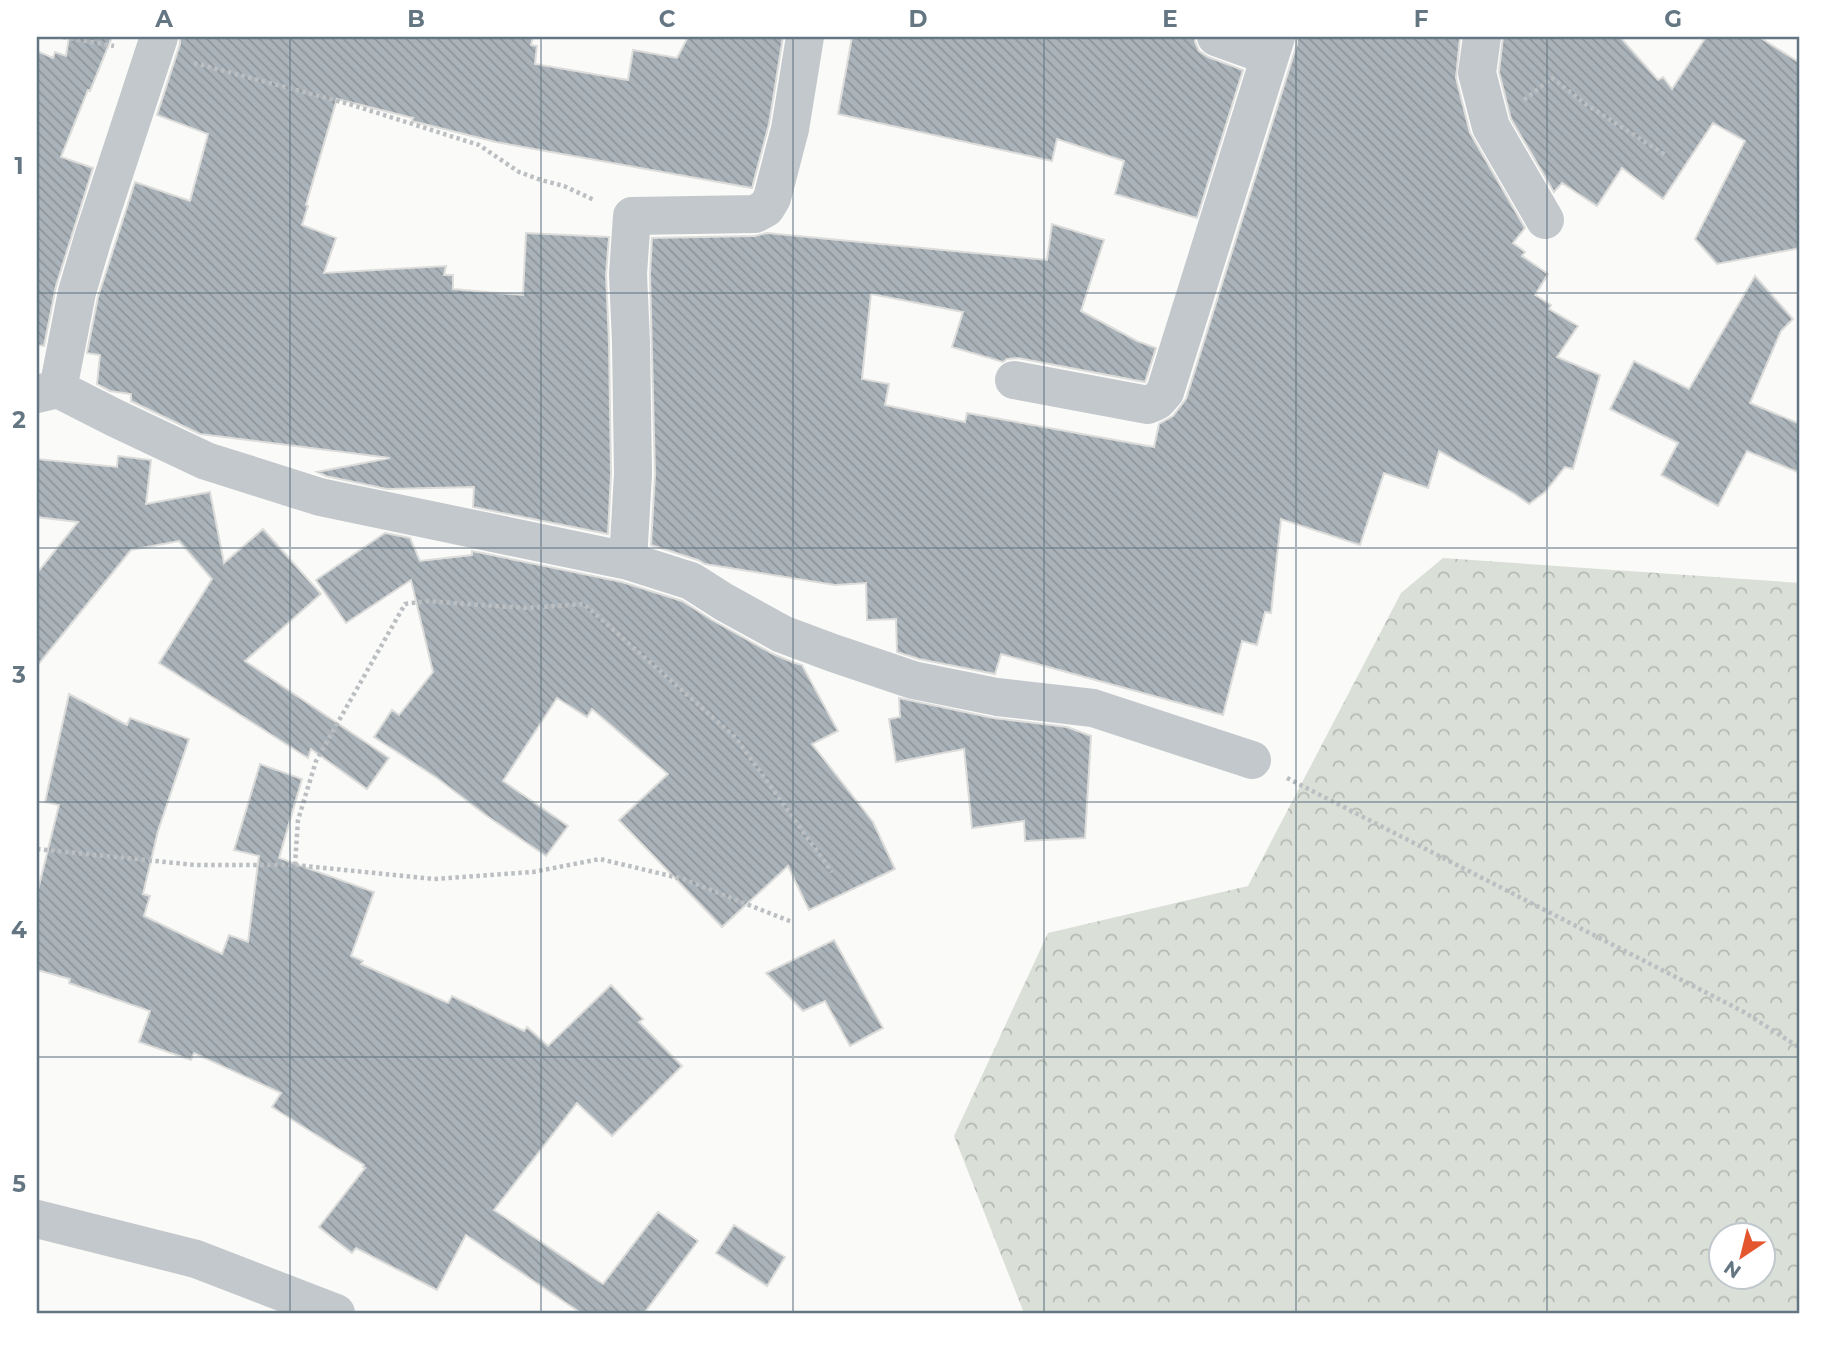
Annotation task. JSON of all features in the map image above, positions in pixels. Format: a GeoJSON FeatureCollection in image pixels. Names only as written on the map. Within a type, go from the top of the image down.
{"type":"FeatureCollection","features":[{"type":"Feature","properties":{"kind":"street"},"geometry":{"type":"LineString","coordinates":[[628,561],[633,474],[628,274],[632,216],[755,214],[766,208],[772,198],[790,129],[805,37]]}},
{"type":"Feature","properties":{"kind":"street"},"geometry":{"type":"LineString","coordinates":[[1014,380],[1148,405],[1157,401],[1165,392],[1272,46],[1216,37]]}},
{"type":"Feature","properties":{"kind":"street"},"geometry":{"type":"LineString","coordinates":[[1482,37],[1477,73],[1491,127],[1545,220]]}},
{"type":"Feature","properties":{"kind":"street"},"geometry":{"type":"LineString","coordinates":[[157,45],[93,238],[47,391],[115,418],[206,461],[320,497],[628,561],[691,581],[782,634],[913,680],[997,697],[1093,708],[1252,760]]}},
{"type":"Feature","properties":{"kind":"street"},"geometry":{"type":"LineString","coordinates":[[37,1219],[196,1259],[336,1313]]}},
{"type":"Feature","properties":{"kind":"path"},"geometry":{"type":"LineString","coordinates":[[63,37],[157,45],[349,104],[479,145],[519,172],[564,187],[632,216]]}},
{"type":"Feature","properties":{"kind":"path"},"geometry":{"type":"LineString","coordinates":[[1491,127],[1552,78],[1587,105],[1667,156]]}},
{"type":"Feature","properties":{"kind":"path"},"geometry":{"type":"LineString","coordinates":[[295,865],[298,820],[316,761],[405,604],[427,601],[525,608],[584,604],[736,738],[832,872]]}},
{"type":"Feature","properties":{"kind":"path"},"geometry":{"type":"LineString","coordinates":[[1252,760],[1744,1012],[1800,1048]]}},
{"type":"Feature","properties":{"kind":"path"},"geometry":{"type":"LineString","coordinates":[[37,849],[195,865],[295,865],[434,879],[533,872],[600,859],[683,879],[792,922]]}},
{"type":"Feature","properties":{"kind":"green space"},"geometry":{"type":"Polygon","coordinates":[[[1443,558],[1800,583],[1800,1313],[1024,1313],[954,1136],[1048,933],[1248,886],[1401,593],[1443,558]]]}},
{"type":"Feature","properties":{"kind":"building"},"geometry":{"type":"Polygon","coordinates":[[[69,37],[112,37],[61,157],[93,168],[56,286],[44,346],[37,345],[37,51],[53,58],[55,52],[66,56],[69,37]]]}},
{"type":"Feature","properties":{"kind":"building"},"geometry":{"type":"Polygon","coordinates":[[[180,37],[533,37],[531,45],[537,46],[535,64],[628,80],[633,50],[677,58],[688,37],[783,37],[769,124],[752,188],[496,142],[337,99],[302,225],[336,238],[324,273],[446,266],[444,275],[453,275],[453,289],[523,295],[526,233],[609,237],[606,275],[611,474],[608,534],[473,507],[474,487],[387,489],[326,476],[317,472],[390,458],[200,434],[131,401],[131,394],[110,391],[97,384],[100,355],[87,353],[98,297],[135,182],[190,201],[208,134],[157,115],[180,37]]]}},
{"type":"Feature","properties":{"kind":"building"},"geometry":{"type":"Polygon","coordinates":[[[852,37],[1195,37],[1199,51],[1243,70],[1197,218],[1115,194],[1124,161],[1057,139],[1052,161],[838,114],[852,37]]]}},
{"type":"Feature","properties":{"kind":"building"},"geometry":{"type":"Polygon","coordinates":[[[1297,37],[1460,37],[1456,78],[1470,133],[1525,228],[1513,243],[1525,252],[1522,256],[1548,274],[1535,295],[1551,305],[1549,309],[1578,326],[1557,357],[1600,375],[1573,469],[1565,467],[1545,492],[1529,504],[1439,451],[1428,488],[1384,473],[1360,545],[1281,519],[1271,613],[1265,612],[1257,645],[1242,641],[1223,715],[1001,654],[995,674],[919,659],[897,652],[896,619],[867,620],[866,583],[835,585],[705,564],[651,545],[655,474],[650,274],[652,238],[755,236],[767,233],[1047,260],[1052,224],[1104,240],[1081,311],[1137,341],[1156,348],[1145,382],[1018,358],[1003,362],[952,347],[963,312],[871,294],[862,379],[889,384],[885,405],[965,422],[967,413],[1154,447],[1159,424],[1173,416],[1186,399],[1297,37]]]}},
{"type":"Feature","properties":{"kind":"building"},"geometry":{"type":"Polygon","coordinates":[[[1503,37],[1620,37],[1658,80],[1663,77],[1672,89],[1706,37],[1759,37],[1800,63],[1800,248],[1717,264],[1695,239],[1745,141],[1713,123],[1663,199],[1622,168],[1597,206],[1562,183],[1554,192],[1511,119],[1499,72],[1503,37]]]}},
{"type":"Feature","properties":{"kind":"building"},"geometry":{"type":"Polygon","coordinates":[[[1755,276],[1793,319],[1781,331],[1750,403],[1800,424],[1800,473],[1747,451],[1718,506],[1661,475],[1678,443],[1610,409],[1634,361],[1689,389],[1755,276]]]}},
{"type":"Feature","properties":{"kind":"building"},"geometry":{"type":"Polygon","coordinates":[[[118,456],[151,460],[146,504],[210,492],[224,563],[263,529],[321,594],[245,661],[389,758],[367,789],[311,749],[308,758],[159,663],[212,579],[179,541],[131,550],[37,666],[37,573],[78,522],[37,517],[37,459],[117,467],[118,456]]]}},
{"type":"Feature","properties":{"kind":"building"},"geometry":{"type":"Polygon","coordinates":[[[385,533],[410,538],[420,561],[472,555],[472,551],[622,582],[682,601],[771,653],[802,665],[838,731],[812,744],[873,822],[895,869],[809,910],[788,866],[722,927],[619,820],[668,774],[592,709],[587,717],[557,698],[503,781],[568,826],[546,856],[437,778],[374,737],[392,710],[399,715],[433,672],[411,580],[346,623],[316,580],[385,533]]]}},
{"type":"Feature","properties":{"kind":"building"},"geometry":{"type":"Polygon","coordinates":[[[69,694],[127,725],[130,718],[189,739],[158,831],[143,894],[150,896],[144,916],[222,954],[229,935],[248,942],[259,856],[234,850],[260,764],[302,779],[279,858],[374,892],[351,956],[363,961],[361,964],[448,1003],[452,996],[524,1031],[527,1027],[548,1046],[611,985],[643,1019],[639,1022],[682,1066],[612,1136],[577,1103],[494,1210],[603,1284],[658,1212],[698,1241],[646,1313],[581,1313],[466,1235],[437,1290],[356,1248],[352,1253],[319,1227],[365,1168],[364,1165],[272,1107],[281,1093],[194,1053],[191,1060],[139,1042],[150,1011],[69,983],[70,979],[37,970],[37,894],[59,805],[45,802],[69,694]]]}},
{"type":"Feature","properties":{"kind":"building"},"geometry":{"type":"Polygon","coordinates":[[[899,698],[993,718],[1067,727],[1091,736],[1085,838],[1025,841],[1024,821],[972,828],[964,749],[896,762],[889,719],[900,717],[899,698]]]}},
{"type":"Feature","properties":{"kind":"building"},"geometry":{"type":"Polygon","coordinates":[[[834,940],[883,1028],[850,1046],[825,1001],[803,1011],[766,973],[834,940]]]}},
{"type":"Feature","properties":{"kind":"building"},"geometry":{"type":"Polygon","coordinates":[[[734,1225],[785,1257],[767,1286],[716,1253],[734,1225]]]}}]}
